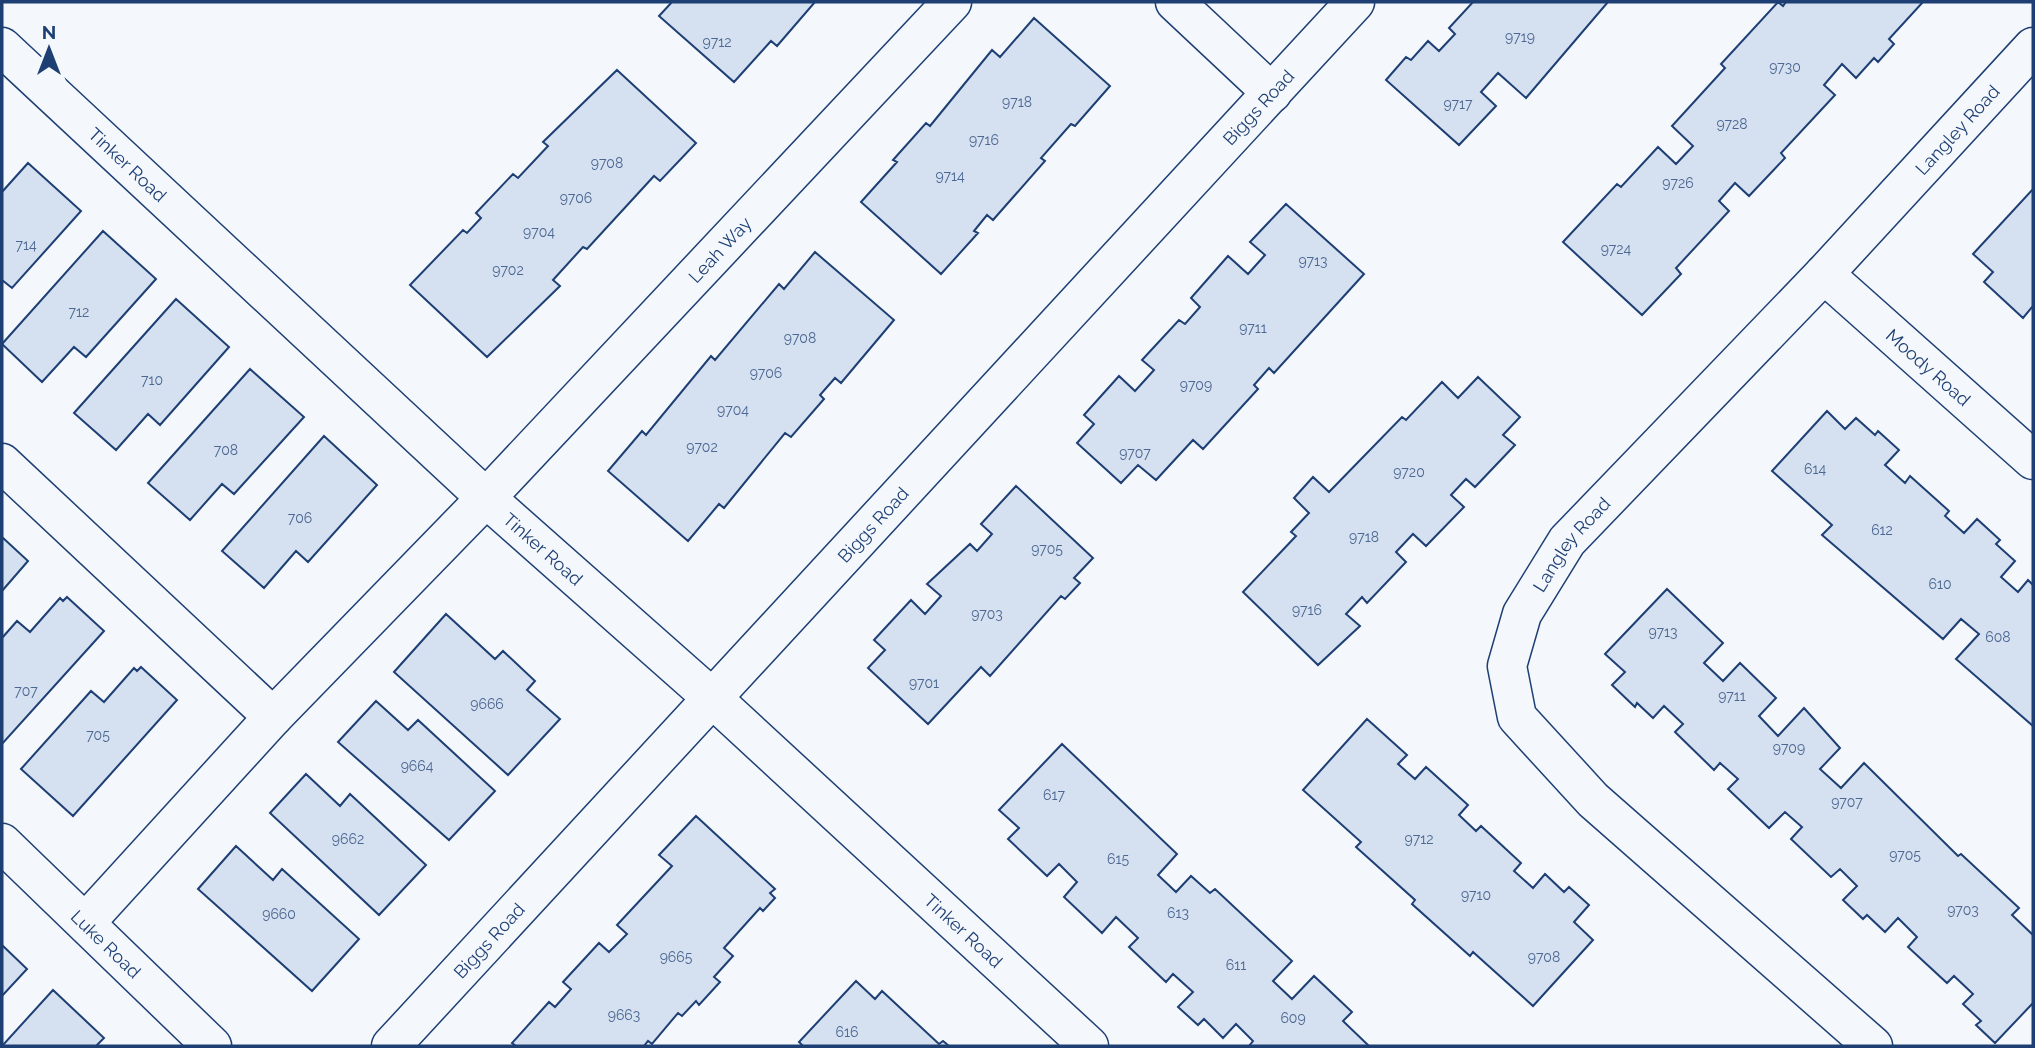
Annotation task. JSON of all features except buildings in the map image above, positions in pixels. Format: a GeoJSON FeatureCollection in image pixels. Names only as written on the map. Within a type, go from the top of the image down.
{"type":"FeatureCollection","features":[{"type":"Feature","properties":{"kind":"street","name":"Leah Way"},"geometry":{"type":"LineString","coordinates":[[86,922],[273,717],[486,498],[952,2]]}},
{"type":"Feature","properties":{"kind":"street"},"geometry":{"type":"LineString","coordinates":[[1175,2],[1272,93]]}},
{"type":"Feature","properties":{"kind":"street","name":"Biggs Road"},"geometry":{"type":"LineString","coordinates":[[391,1046],[1355,2]]}},
{"type":"Feature","properties":{"kind":"street","name":"Tinker Road"},"geometry":{"type":"LineString","coordinates":[[2,47],[486,498],[711,697],[1089,1046]]}},
{"type":"Feature","properties":{"kind":"street","name":"Langley Road"},"geometry":{"type":"LineString","coordinates":[[1874,1046],[1593,800],[1517,717],[1507,666],[1522,614],[1567,541],[1824,274],[2033,47]]}},
{"type":"Feature","properties":{"kind":"street","name":"Moody Road"},"geometry":{"type":"LineString","coordinates":[[1824,274],[2033,460]]}},
{"type":"Feature","properties":{"kind":"street"},"geometry":{"type":"LineString","coordinates":[[2,463],[273,717]]}},
{"type":"Feature","properties":{"kind":"street","name":"Luke Road"},"geometry":{"type":"LineString","coordinates":[[2,843],[212,1046]]}}]}
